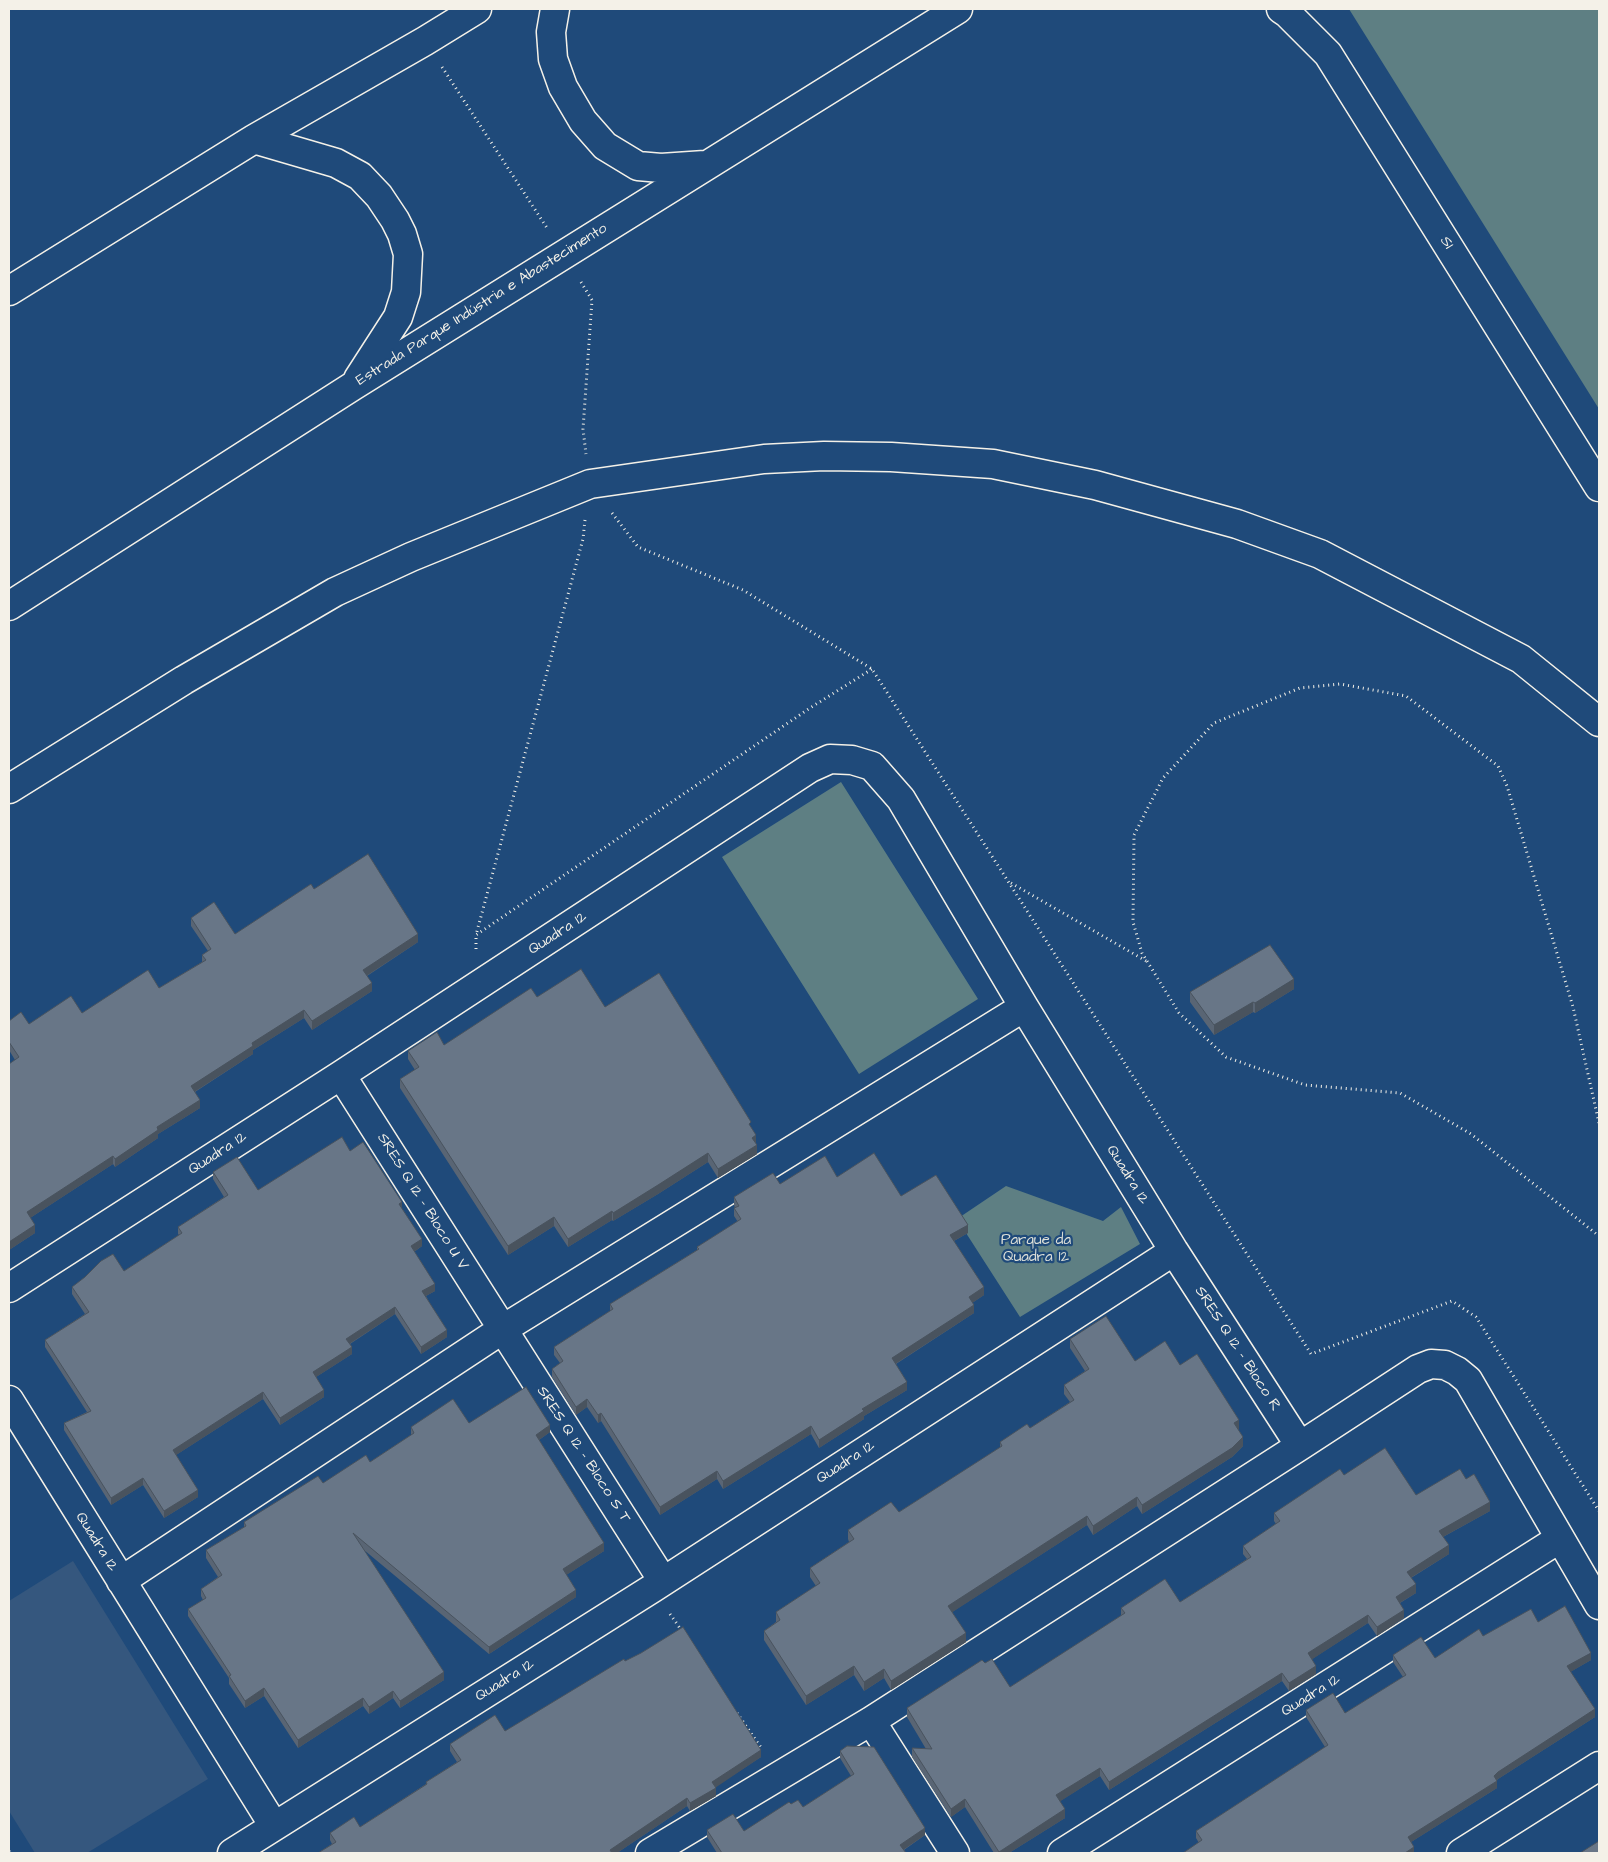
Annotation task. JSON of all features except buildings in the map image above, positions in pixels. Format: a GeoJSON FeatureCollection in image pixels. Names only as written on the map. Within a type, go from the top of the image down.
{"type":"FeatureCollection","features":[{"type":"Feature","properties":{"kind":"main road"},"geometry":{"type":"LineString","coordinates":[[9,291],[254,138],[425,41],[477,9]]}},
{"type":"Feature","properties":{"kind":"main road"},"geometry":{"type":"LineString","coordinates":[[555,9],[551,32],[552,59],[568,96],[584,121],[605,146],[638,166],[661,168],[707,165]]}},
{"type":"Feature","properties":{"kind":"main road","name":"Estrada Parque Indústria e Abastecimento"},"geometry":{"type":"LineString","coordinates":[[9,606],[353,386],[958,9]]}},
{"type":"Feature","properties":{"kind":"main road","name":"S1"},"geometry":{"type":"LineString","coordinates":[[1281,9],[1328,54],[1599,487]]}},
{"type":"Feature","properties":{"kind":"main road"},"geometry":{"type":"LineString","coordinates":[[254,138],[336,164],[360,176],[379,196],[402,234],[408,254],[406,292],[398,317],[353,386]]}},
{"type":"Feature","properties":{"kind":"main road"},"geometry":{"type":"LineString","coordinates":[[9,789],[184,680],[335,592],[410,557],[590,484],[764,459],[824,456],[993,464],[1095,486],[1237,524],[1320,554],[1521,659],[1599,722]]}},
{"type":"Feature","properties":{"kind":"main road","name":"Quadra 12"},"geometry":{"type":"LineString","coordinates":[[9,1288],[341,1075],[810,768],[830,759],[852,760],[872,766],[901,799],[1024,1007],[1174,1251],[658,1585],[232,1853]]}},
{"type":"Feature","properties":{"kind":"main road","name":"Quadra 12"},"geometry":{"type":"LineString","coordinates":[[121,1581],[502,1330],[1024,1007]]}},
{"type":"Feature","properties":{"kind":"main road","name":"SRES Q 12 - Bloco U V"},"geometry":{"type":"LineString","coordinates":[[341,1075],[502,1330]]}},
{"type":"Feature","properties":{"kind":"main road","name":"SRES Q 12 - Bloco R"},"geometry":{"type":"LineString","coordinates":[[1174,1251],[1300,1446]]}},
{"type":"Feature","properties":{"kind":"main road","name":"SRES Q 12 - Bloco S T"},"geometry":{"type":"LineString","coordinates":[[502,1330],[658,1585]]}},
{"type":"Feature","properties":{"kind":"main road"},"geometry":{"type":"LineString","coordinates":[[650,1853],[871,1721],[1418,1369],[1431,1364],[1445,1365],[1468,1380],[1599,1605]]}},
{"type":"Feature","properties":{"kind":"main road","name":"Quadra 12"},"geometry":{"type":"LineString","coordinates":[[9,1400],[274,1826]]}},
{"type":"Feature","properties":{"kind":"main road","name":"Quadra 12"},"geometry":{"type":"LineString","coordinates":[[1062,1853],[1559,1539]]}},
{"type":"Feature","properties":{"kind":"main road"},"geometry":{"type":"LineString","coordinates":[[871,1721],[955,1853]]}},
{"type":"Feature","properties":{"kind":"main road"},"geometry":{"type":"LineString","coordinates":[[1461,1853],[1599,1766]]}},
{"type":"Feature","properties":{"kind":"path"},"geometry":{"type":"LineString","coordinates":[[425,41],[592,300],[583,430],[590,484],[583,539],[476,935],[810,708],[872,669]]}},
{"type":"Feature","properties":{"kind":"path"},"geometry":{"type":"LineString","coordinates":[[590,484],[638,546],[743,590],[872,669],[1311,1354],[1452,1301],[1476,1317],[1599,1511]]}},
{"type":"Feature","properties":{"kind":"path"},"geometry":{"type":"LineString","coordinates":[[1599,1123],[1573,1007],[1507,786],[1498,766],[1406,696],[1340,684],[1300,688],[1214,723],[1163,778],[1134,836],[1133,922],[1142,953],[1179,1013],[1226,1057],[1305,1085],[1400,1093],[1471,1134],[1599,1236]]}},
{"type":"Feature","properties":{"kind":"path"},"geometry":{"type":"LineString","coordinates":[[1010,883],[1148,962]]}},
{"type":"Feature","properties":{"kind":"path"},"geometry":{"type":"LineString","coordinates":[[658,1585],[686,1637]]}},
{"type":"Feature","properties":{"kind":"path"},"geometry":{"type":"LineString","coordinates":[[735,1710],[779,1775]]}},
{"type":"Feature","properties":{"kind":"shaded area"},"geometry":{"type":"Polygon","coordinates":[[[73,1561],[208,1779],[87,1853],[35,1853],[9,1811],[9,1601],[73,1561]]]}},
{"type":"Feature","properties":{"kind":"green space"},"geometry":{"type":"Polygon","coordinates":[[[1349,9],[1599,9],[1599,409],[1349,9]]]}},
{"type":"Feature","properties":{"kind":"green space"},"geometry":{"type":"Polygon","coordinates":[[[841,782],[978,999],[859,1074],[722,857],[841,782]]]}},
{"type":"Feature","properties":{"kind":"green space","name":"Parque da Quadra 12"},"geometry":{"type":"Polygon","coordinates":[[[1006,1186],[1103,1221],[1121,1207],[1140,1244],[1020,1317],[957,1219],[1006,1186]]]}}]}
